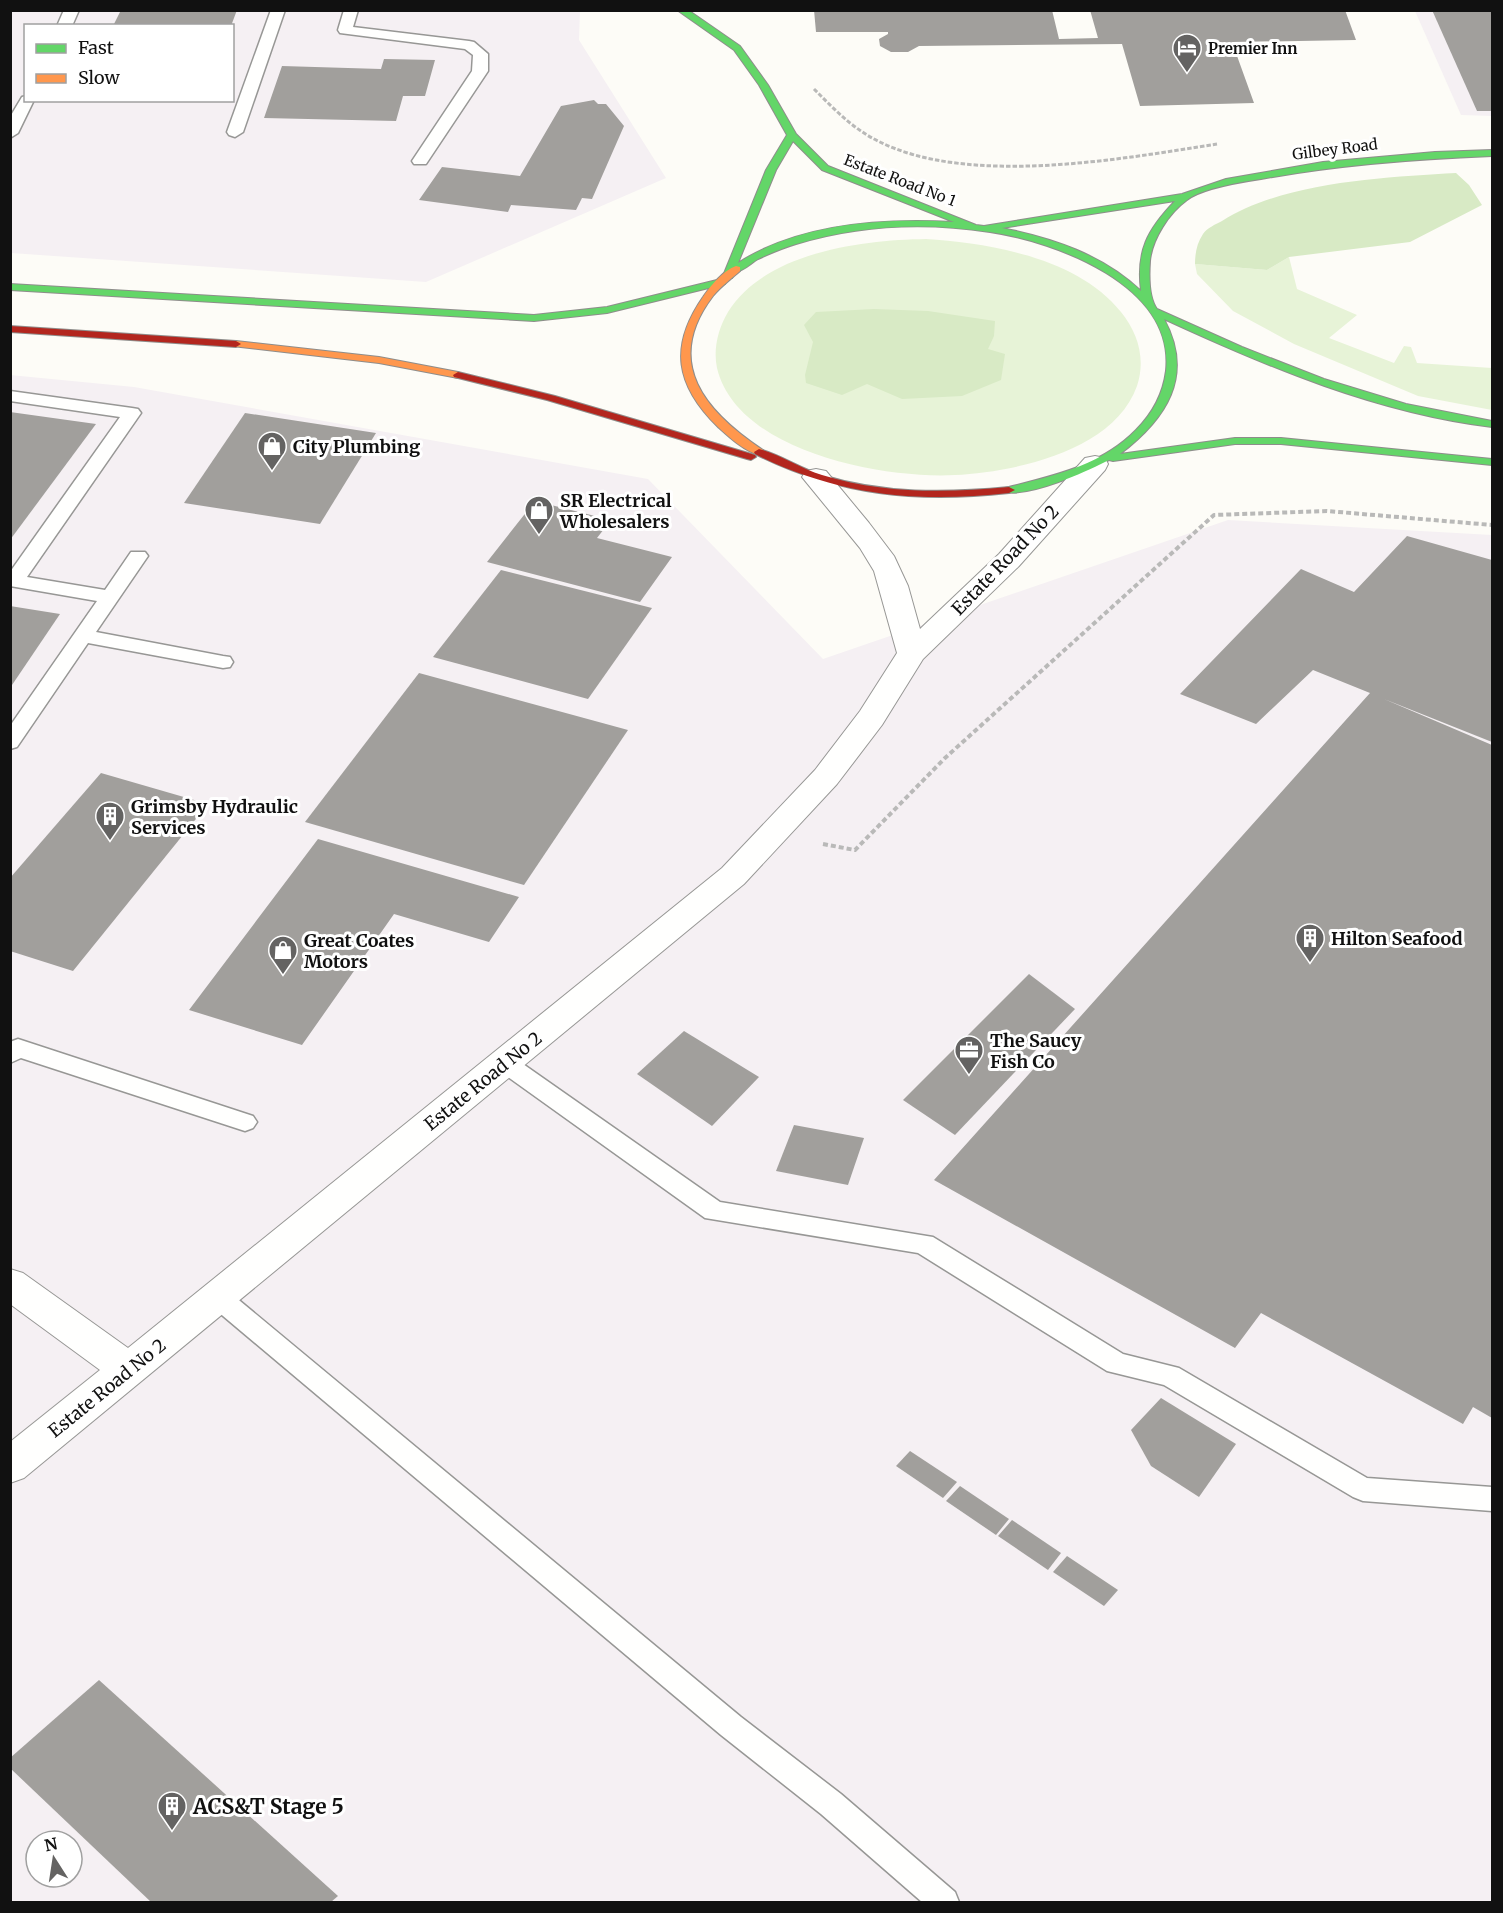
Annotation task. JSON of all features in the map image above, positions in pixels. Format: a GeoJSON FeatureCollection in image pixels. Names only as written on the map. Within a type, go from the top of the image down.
{"type":"FeatureCollection","features":[{"type":"Feature","properties":{"kind":"main road","name":"Estate Road No 1"},"geometry":{"type":"LineString","coordinates":[[681,10],[737,48],[763,85],[792,135],[825,168],[972,226]]}},
{"type":"Feature","properties":{"kind":"main road"},"geometry":{"type":"LineString","coordinates":[[724,279],[771,170],[792,135]]}},
{"type":"Feature","properties":{"kind":"main road","name":"Gilbey Road"},"geometry":{"type":"LineString","coordinates":[[986,228],[1184,197],[1226,182],[1323,165],[1435,154],[1492,153]]}},
{"type":"Feature","properties":{"kind":"main road","name":"Gilbey Road"},"geometry":{"type":"LineString","coordinates":[[1152,307],[1143,263],[1148,246],[1160,222],[1184,197]]}},
{"type":"Feature","properties":{"kind":"main road"},"geometry":{"type":"LineString","coordinates":[[785,466],[757,452],[726,431],[707,412],[693,392],[684,354],[688,326],[700,304],[724,279],[767,253],[824,234],[898,223],[972,226],[1047,243],[1083,256],[1114,274],[1152,307],[1292,373],[1341,392],[1420,413],[1492,424]]}},
{"type":"Feature","properties":{"kind":"main road"},"geometry":{"type":"LineString","coordinates":[[10,287],[534,318],[607,310],[724,279]]}},
{"type":"Feature","properties":{"kind":"main road"},"geometry":{"type":"LineString","coordinates":[[1100,462],[1140,436],[1155,419],[1172,390],[1175,357],[1169,334],[1152,307]]}},
{"type":"Feature","properties":{"kind":"main road"},"geometry":{"type":"LineString","coordinates":[[10,329],[221,342],[383,360],[500,385],[852,487],[891,493],[964,495],[1005,491],[1039,484],[1100,462],[1251,440],[1492,462]]}},
{"type":"Feature","properties":{"kind":"street","name":"Estate Road No 2"},"geometry":{"type":"LineString","coordinates":[[10,1466],[219,1298],[733,876],[826,777],[872,718],[912,653],[1009,560],[1100,462]]}},
{"type":"Feature","properties":{"kind":"street"},"geometry":{"type":"LineString","coordinates":[[816,477],[864,534],[894,585],[912,653]]}},
{"type":"Feature","properties":{"kind":"street"},"geometry":{"type":"LineString","coordinates":[[10,1284],[128,1369]]}},
{"type":"Feature","properties":{"kind":"lane"},"geometry":{"type":"LineString","coordinates":[[65,24],[72,10]]}},
{"type":"Feature","properties":{"kind":"lane"},"geometry":{"type":"LineString","coordinates":[[235,132],[278,10]]}},
{"type":"Feature","properties":{"kind":"lane"},"geometry":{"type":"LineString","coordinates":[[351,10],[345,30],[469,45],[481,54],[480,70],[420,161]]}},
{"type":"Feature","properties":{"kind":"lane"},"geometry":{"type":"LineString","coordinates":[[10,133],[26,102]]}},
{"type":"Feature","properties":{"kind":"lane"},"geometry":{"type":"LineString","coordinates":[[10,396],[132,413],[14,581],[110,597]]}},
{"type":"Feature","properties":{"kind":"lane"},"geometry":{"type":"LineString","coordinates":[[10,742],[138,556]]}},
{"type":"Feature","properties":{"kind":"lane"},"geometry":{"type":"LineString","coordinates":[[84,636],[223,662]]}},
{"type":"Feature","properties":{"kind":"lane"},"geometry":{"type":"LineString","coordinates":[[13,1049],[245,1122]]}},
{"type":"Feature","properties":{"kind":"lane"},"geometry":{"type":"LineString","coordinates":[[505,1063],[714,1211],[924,1244],[1116,1363],[1170,1376],[1363,1490],[1492,1499]]}},
{"type":"Feature","properties":{"kind":"lane"},"geometry":{"type":"LineString","coordinates":[[219,1298],[731,1726],[831,1804],[944,1902]]}},
{"type":"Feature","properties":{"kind":"path"},"geometry":{"type":"LineString","coordinates":[[813,87],[829,105],[884,145],[934,159],[987,166],[1094,163],[1227,142]]}},
{"type":"Feature","properties":{"kind":"path"},"geometry":{"type":"LineString","coordinates":[[774,833],[855,850],[945,758],[1214,515],[1327,511],[1492,525]]}},
{"type":"Feature","properties":{"kind":"shaded area"},"geometry":{"type":"Polygon","coordinates":[[[10,11],[580,11],[579,40],[666,178],[426,282],[11,253],[10,11]]]}},
{"type":"Feature","properties":{"kind":"shaded area"},"geometry":{"type":"Polygon","coordinates":[[[1415,11],[1492,11],[1492,116],[1461,115],[1415,11]]]}},
{"type":"Feature","properties":{"kind":"shaded area"},"geometry":{"type":"Polygon","coordinates":[[[10,375],[134,387],[648,479],[823,659],[1228,520],[1492,535],[1492,1902],[11,1902],[10,375]]]}},
{"type":"Feature","properties":{"kind":"green space"},"geometry":{"type":"Polygon","coordinates":[[[1456,173],[1469,185],[1482,205],[1410,242],[1289,257],[1267,270],[1195,264],[1198,245],[1207,230],[1247,208],[1274,198],[1335,184],[1456,173]]]}},
{"type":"Feature","properties":{"kind":"green space"},"geometry":{"type":"Polygon","coordinates":[[[926,239],[977,244],[1031,257],[1081,278],[1103,294],[1127,320],[1139,347],[1140,376],[1125,408],[1107,427],[1085,442],[1060,454],[1006,469],[955,475],[890,472],[853,465],[816,455],[782,440],[752,421],[730,397],[716,361],[716,346],[724,319],[745,292],[766,275],[817,253],[873,242],[926,239]]]}},
{"type":"Feature","properties":{"kind":"green space"},"geometry":{"type":"Polygon","coordinates":[[[1289,257],[1297,289],[1357,315],[1329,338],[1394,363],[1404,346],[1411,347],[1417,363],[1492,368],[1492,410],[1418,396],[1294,344],[1233,311],[1197,274],[1195,264],[1267,270],[1289,257]]]}},
{"type":"Feature","properties":{"kind":"green space"},"geometry":{"type":"Polygon","coordinates":[[[874,309],[928,311],[995,321],[994,336],[988,349],[1005,354],[1001,380],[962,396],[902,399],[867,384],[842,395],[806,383],[805,375],[813,342],[804,325],[816,312],[874,309]]]}},
{"type":"Feature","properties":{"kind":"building"},"geometry":{"type":"Polygon","coordinates":[[[121,10],[237,10],[232,24],[114,24],[121,10]]]}},
{"type":"Feature","properties":{"kind":"building","name":"Premier Inn"},"geometry":{"type":"Polygon","coordinates":[[[814,10],[1052,10],[1059,39],[1098,38],[1090,10],[1345,10],[1356,40],[1232,42],[1254,103],[1140,106],[1122,44],[919,46],[908,52],[891,52],[880,46],[879,39],[888,32],[816,32],[814,10]]]}},
{"type":"Feature","properties":{"kind":"building"},"geometry":{"type":"Polygon","coordinates":[[[1432,10],[1492,10],[1492,111],[1477,111],[1432,10]]]}},
{"type":"Feature","properties":{"kind":"building"},"geometry":{"type":"Polygon","coordinates":[[[384,59],[435,60],[425,96],[403,96],[396,121],[264,118],[282,66],[381,69],[384,59]]]}},
{"type":"Feature","properties":{"kind":"building"},"geometry":{"type":"Polygon","coordinates":[[[594,100],[598,104],[606,104],[624,126],[592,199],[582,198],[576,210],[511,205],[508,212],[419,200],[442,167],[520,176],[561,106],[594,100]]]}},
{"type":"Feature","properties":{"kind":"building"},"geometry":{"type":"Polygon","coordinates":[[[10,412],[96,424],[10,540],[10,412]]]}},
{"type":"Feature","properties":{"kind":"building"},"geometry":{"type":"Polygon","coordinates":[[[245,413],[376,433],[320,524],[184,503],[245,413]]]}},
{"type":"Feature","properties":{"kind":"building"},"geometry":{"type":"Polygon","coordinates":[[[535,501],[611,520],[597,538],[672,557],[640,602],[487,562],[535,501]]]}},
{"type":"Feature","properties":{"kind":"building","name":"Hilton Seafood"},"geometry":{"type":"Polygon","coordinates":[[[1407,536],[1492,560],[1492,742],[1384,699],[1492,745],[1492,1418],[1473,1407],[1463,1424],[1261,1313],[1235,1348],[934,1180],[1370,693],[1313,670],[1256,724],[1180,694],[1301,569],[1354,592],[1407,536]]]}},
{"type":"Feature","properties":{"kind":"building"},"geometry":{"type":"Polygon","coordinates":[[[501,570],[652,608],[588,699],[433,657],[501,570]]]}},
{"type":"Feature","properties":{"kind":"building"},"geometry":{"type":"Polygon","coordinates":[[[10,606],[60,614],[10,688],[10,606]]]}},
{"type":"Feature","properties":{"kind":"building"},"geometry":{"type":"Polygon","coordinates":[[[419,673],[628,730],[524,885],[305,822],[419,673]]]}},
{"type":"Feature","properties":{"kind":"building","name":"Grimsby Hydraulic Services"},"geometry":{"type":"Polygon","coordinates":[[[101,773],[208,804],[73,971],[10,951],[10,878],[101,773]]]}},
{"type":"Feature","properties":{"kind":"building","name":"Great Coates Motors"},"geometry":{"type":"Polygon","coordinates":[[[318,839],[519,897],[489,942],[394,914],[302,1045],[189,1010],[318,839]]]}},
{"type":"Feature","properties":{"kind":"building"},"geometry":{"type":"Polygon","coordinates":[[[1029,974],[1075,1009],[955,1135],[903,1100],[1029,974]]]}},
{"type":"Feature","properties":{"kind":"building"},"geometry":{"type":"Polygon","coordinates":[[[684,1031],[759,1077],[712,1126],[637,1074],[684,1031]]]}},
{"type":"Feature","properties":{"kind":"building"},"geometry":{"type":"Polygon","coordinates":[[[794,1125],[864,1138],[848,1185],[776,1171],[794,1125]]]}},
{"type":"Feature","properties":{"kind":"building"},"geometry":{"type":"Polygon","coordinates":[[[1161,1398],[1236,1444],[1199,1497],[1151,1466],[1131,1430],[1161,1398]]]}},
{"type":"Feature","properties":{"kind":"building"},"geometry":{"type":"Polygon","coordinates":[[[910,1451],[957,1482],[943,1498],[896,1466],[910,1451]]]}},
{"type":"Feature","properties":{"kind":"building"},"geometry":{"type":"Polygon","coordinates":[[[960,1486],[1009,1519],[996,1535],[946,1501],[960,1486]]]}},
{"type":"Feature","properties":{"kind":"building"},"geometry":{"type":"Polygon","coordinates":[[[1012,1520],[1061,1553],[1048,1570],[998,1536],[1012,1520]]]}},
{"type":"Feature","properties":{"kind":"building"},"geometry":{"type":"Polygon","coordinates":[[[1067,1556],[1118,1590],[1104,1606],[1053,1572],[1067,1556]]]}},
{"type":"Feature","properties":{"kind":"building","name":"ACS&T Stage 5"},"geometry":{"type":"Polygon","coordinates":[[[99,1680],[338,1896],[331,1902],[151,1902],[84,1838],[84,1829],[74,1829],[10,1768],[10,1758],[99,1680]]]}},
{"type":"Feature","properties":{"kind":"traffic: fast"},"geometry":{"type":"LineString","coordinates":[[681,10],[737,48],[763,85],[792,135],[825,168],[972,226]]}},
{"type":"Feature","properties":{"kind":"traffic: fast"},"geometry":{"type":"LineString","coordinates":[[728,276],[771,170],[792,135]]}},
{"type":"Feature","properties":{"kind":"traffic: fast"},"geometry":{"type":"LineString","coordinates":[[986,228],[1184,197],[1226,182],[1323,165],[1435,155],[1492,153]]}},
{"type":"Feature","properties":{"kind":"traffic: fast"},"geometry":{"type":"LineString","coordinates":[[1148,302],[1145,268],[1149,244],[1162,222],[1184,197]]}},
{"type":"Feature","properties":{"kind":"traffic: fast"},"geometry":{"type":"LineString","coordinates":[[898,223],[989,229],[1048,242],[1076,253],[1102,266],[1136,291],[1158,318],[1168,338],[1172,360],[1169,388],[1158,412],[1139,433],[1116,451],[1090,466],[1062,477],[1009,490]]}},
{"type":"Feature","properties":{"kind":"traffic: fast"},"geometry":{"type":"LineString","coordinates":[[736,269],[753,258],[792,242],[857,228],[898,223]]}},
{"type":"Feature","properties":{"kind":"traffic: fast"},"geometry":{"type":"LineString","coordinates":[[10,287],[534,318],[607,310],[721,282]]}},
{"type":"Feature","properties":{"kind":"traffic: fast"},"geometry":{"type":"LineString","coordinates":[[1156,312],[1238,349],[1320,381],[1403,406],[1492,424]]}},
{"type":"Feature","properties":{"kind":"traffic: fast"},"geometry":{"type":"LineString","coordinates":[[1113,458],[1235,441],[1281,441],[1492,462]]}},
{"type":"Feature","properties":{"kind":"traffic: slow"},"geometry":{"type":"LineString","coordinates":[[736,269],[710,293],[694,317],[686,342],[686,366],[694,390],[709,413],[731,433],[759,452]]}},
{"type":"Feature","properties":{"kind":"traffic: slow"},"geometry":{"type":"LineString","coordinates":[[236,344],[379,360],[458,375]]}},
{"type":"Feature","properties":{"kind":"traffic: jam"},"geometry":{"type":"LineString","coordinates":[[10,329],[236,344]]}},
{"type":"Feature","properties":{"kind":"traffic: jam"},"geometry":{"type":"LineString","coordinates":[[458,375],[551,398],[751,457]]}},
{"type":"Feature","properties":{"kind":"traffic: jam"},"geometry":{"type":"LineString","coordinates":[[759,452],[818,478],[881,491],[945,495],[1009,490]]}},
{"type":"Feature","properties":{"kind":"place","name":"Premier Inn"},"geometry":{"type":"Point","coordinates":[1187,74]}},
{"type":"Feature","properties":{"kind":"place","name":"City Plumbing"},"geometry":{"type":"Point","coordinates":[272,472]}},
{"type":"Feature","properties":{"kind":"place","name":"SR Electrical Wholesalers"},"geometry":{"type":"Point","coordinates":[539,536]}},
{"type":"Feature","properties":{"kind":"place","name":"Grimsby Hydraulic Services"},"geometry":{"type":"Point","coordinates":[110,842]}},
{"type":"Feature","properties":{"kind":"place","name":"Hilton Seafood"},"geometry":{"type":"Point","coordinates":[1310,964]}},
{"type":"Feature","properties":{"kind":"place","name":"Great Coates Motors"},"geometry":{"type":"Point","coordinates":[283,976]}},
{"type":"Feature","properties":{"kind":"place","name":"The Saucy Fish Co"},"geometry":{"type":"Point","coordinates":[969,1076]}},
{"type":"Feature","properties":{"kind":"place","name":"ACS&T Stage 5"},"geometry":{"type":"Point","coordinates":[172,1832]}}]}
